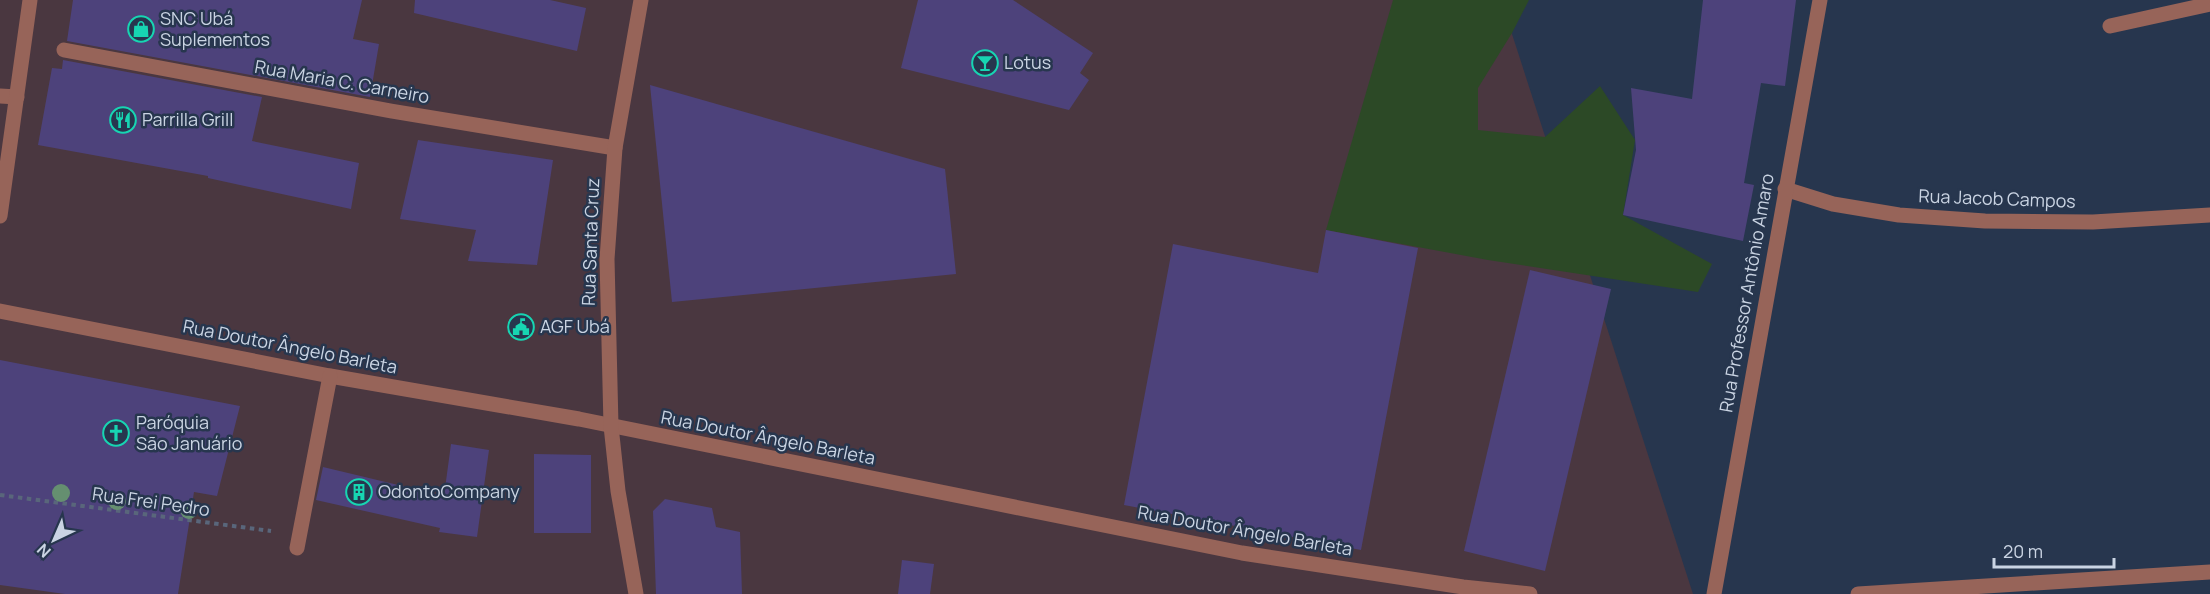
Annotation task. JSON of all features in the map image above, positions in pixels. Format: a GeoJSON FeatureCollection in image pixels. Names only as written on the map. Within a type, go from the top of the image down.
{"type":"FeatureCollection","features":[{"type":"Feature","properties":{"kind":"street"},"geometry":{"type":"LineString","coordinates":[[0,216],[30,0]]}},
{"type":"Feature","properties":{"kind":"street","name":"Rua Santa Cruz"},"geometry":{"type":"LineString","coordinates":[[636,594],[618,491],[611,426],[607,260],[615,148],[641,0]]}},
{"type":"Feature","properties":{"kind":"street","name":"Rua Professor Antônio Amaro"},"geometry":{"type":"LineString","coordinates":[[1714,594],[1820,0]]}},
{"type":"Feature","properties":{"kind":"street"},"geometry":{"type":"LineString","coordinates":[[2110,26],[2210,4]]}},
{"type":"Feature","properties":{"kind":"street","name":"Rua Maria C. Carneiro"},"geometry":{"type":"LineString","coordinates":[[64,50],[391,111],[615,148]]}},
{"type":"Feature","properties":{"kind":"street"},"geometry":{"type":"LineString","coordinates":[[0,96],[17,97]]}},
{"type":"Feature","properties":{"kind":"street","name":"Rua Jacob Campos"},"geometry":{"type":"LineString","coordinates":[[1785,189],[1833,204],[1899,215],[1985,221],[2093,222],[2210,215]]}},
{"type":"Feature","properties":{"kind":"street","name":"Rua Doutor Ângelo Barleta"},"geometry":{"type":"LineString","coordinates":[[0,311],[330,376],[611,426],[1242,553],[1463,587],[1530,594]]}},
{"type":"Feature","properties":{"kind":"street"},"geometry":{"type":"LineString","coordinates":[[298,542],[330,376]]}},
{"type":"Feature","properties":{"kind":"street"},"geometry":{"type":"LineString","coordinates":[[1858,594],[2210,572]]}},
{"type":"Feature","properties":{"kind":"path","name":"Rua Frei Pedro"},"geometry":{"type":"LineString","coordinates":[[0,495],[298,542]]}},
{"type":"Feature","properties":{"kind":"shaded area"},"geometry":{"type":"Polygon","coordinates":[[[0,0],[1501,0],[1693,594],[0,594],[0,0]]]}},
{"type":"Feature","properties":{"kind":"green space"},"geometry":{"type":"Polygon","coordinates":[[[1393,0],[1529,0],[1512,33],[1478,88],[1478,130],[1545,137],[1600,86],[1635,140],[1623,215],[1712,264],[1698,292],[1488,260],[1326,230],[1393,0]]]}},
{"type":"Feature","properties":{"kind":"building"},"geometry":{"type":"Polygon","coordinates":[[[73,0],[362,0],[353,39],[379,44],[370,97],[67,41],[73,0]]]}},
{"type":"Feature","properties":{"kind":"building"},"geometry":{"type":"Polygon","coordinates":[[[415,0],[550,0],[586,8],[577,51],[414,13],[415,0]]]}},
{"type":"Feature","properties":{"kind":"building","name":"Lotus"},"geometry":{"type":"Polygon","coordinates":[[[918,0],[1013,0],[1093,53],[1080,73],[1089,80],[1069,110],[901,68],[918,0]]]}},
{"type":"Feature","properties":{"kind":"building"},"geometry":{"type":"Polygon","coordinates":[[[1703,0],[1796,0],[1785,86],[1761,83],[1744,183],[1754,185],[1743,241],[1623,215],[1636,150],[1631,88],[1692,99],[1703,0]]]}},
{"type":"Feature","properties":{"kind":"building"},"geometry":{"type":"Polygon","coordinates":[[[63,60],[262,97],[252,141],[359,163],[351,209],[208,178],[208,176],[38,145],[52,68],[62,69],[63,60]]]}},
{"type":"Feature","properties":{"kind":"building"},"geometry":{"type":"Polygon","coordinates":[[[650,85],[945,169],[956,274],[672,302],[650,85]]]}},
{"type":"Feature","properties":{"kind":"building"},"geometry":{"type":"Polygon","coordinates":[[[418,140],[553,160],[537,265],[468,261],[476,230],[400,219],[418,140]]]}},
{"type":"Feature","properties":{"kind":"building"},"geometry":{"type":"Polygon","coordinates":[[[1326,230],[1418,248],[1361,550],[1124,505],[1173,244],[1318,273],[1326,230]]]}},
{"type":"Feature","properties":{"kind":"building"},"geometry":{"type":"Polygon","coordinates":[[[1530,270],[1611,289],[1545,571],[1464,551],[1530,270]]]}},
{"type":"Feature","properties":{"kind":"building"},"geometry":{"type":"Polygon","coordinates":[[[0,360],[240,406],[217,496],[194,492],[178,594],[65,594],[0,585],[0,360]]]}},
{"type":"Feature","properties":{"kind":"building"},"geometry":{"type":"Polygon","coordinates":[[[451,444],[489,450],[477,537],[439,532],[440,528],[316,500],[323,467],[444,496],[451,444]]]}},
{"type":"Feature","properties":{"kind":"building"},"geometry":{"type":"Polygon","coordinates":[[[534,454],[591,455],[591,533],[534,533],[534,454]]]}},
{"type":"Feature","properties":{"kind":"building"},"geometry":{"type":"Polygon","coordinates":[[[665,499],[712,508],[716,527],[740,532],[742,594],[656,594],[653,511],[665,499]]]}},
{"type":"Feature","properties":{"kind":"building"},"geometry":{"type":"Polygon","coordinates":[[[902,560],[934,564],[930,594],[898,594],[902,560]]]}},
{"type":"Feature","properties":{"kind":"place","name":"SNC Ubá Suplementos"},"geometry":{"type":"Point","coordinates":[141,29]}},
{"type":"Feature","properties":{"kind":"place","name":"Lotus"},"geometry":{"type":"Point","coordinates":[985,63]}},
{"type":"Feature","properties":{"kind":"place","name":"Parrilla Grill"},"geometry":{"type":"Point","coordinates":[123,120]}},
{"type":"Feature","properties":{"kind":"place","name":"AGF Ubá"},"geometry":{"type":"Point","coordinates":[521,327]}},
{"type":"Feature","properties":{"kind":"place","name":"Paróquia São Januário"},"geometry":{"type":"Point","coordinates":[116,433]}},
{"type":"Feature","properties":{"kind":"place","name":"OdontoCompany"},"geometry":{"type":"Point","coordinates":[359,492]}}]}
